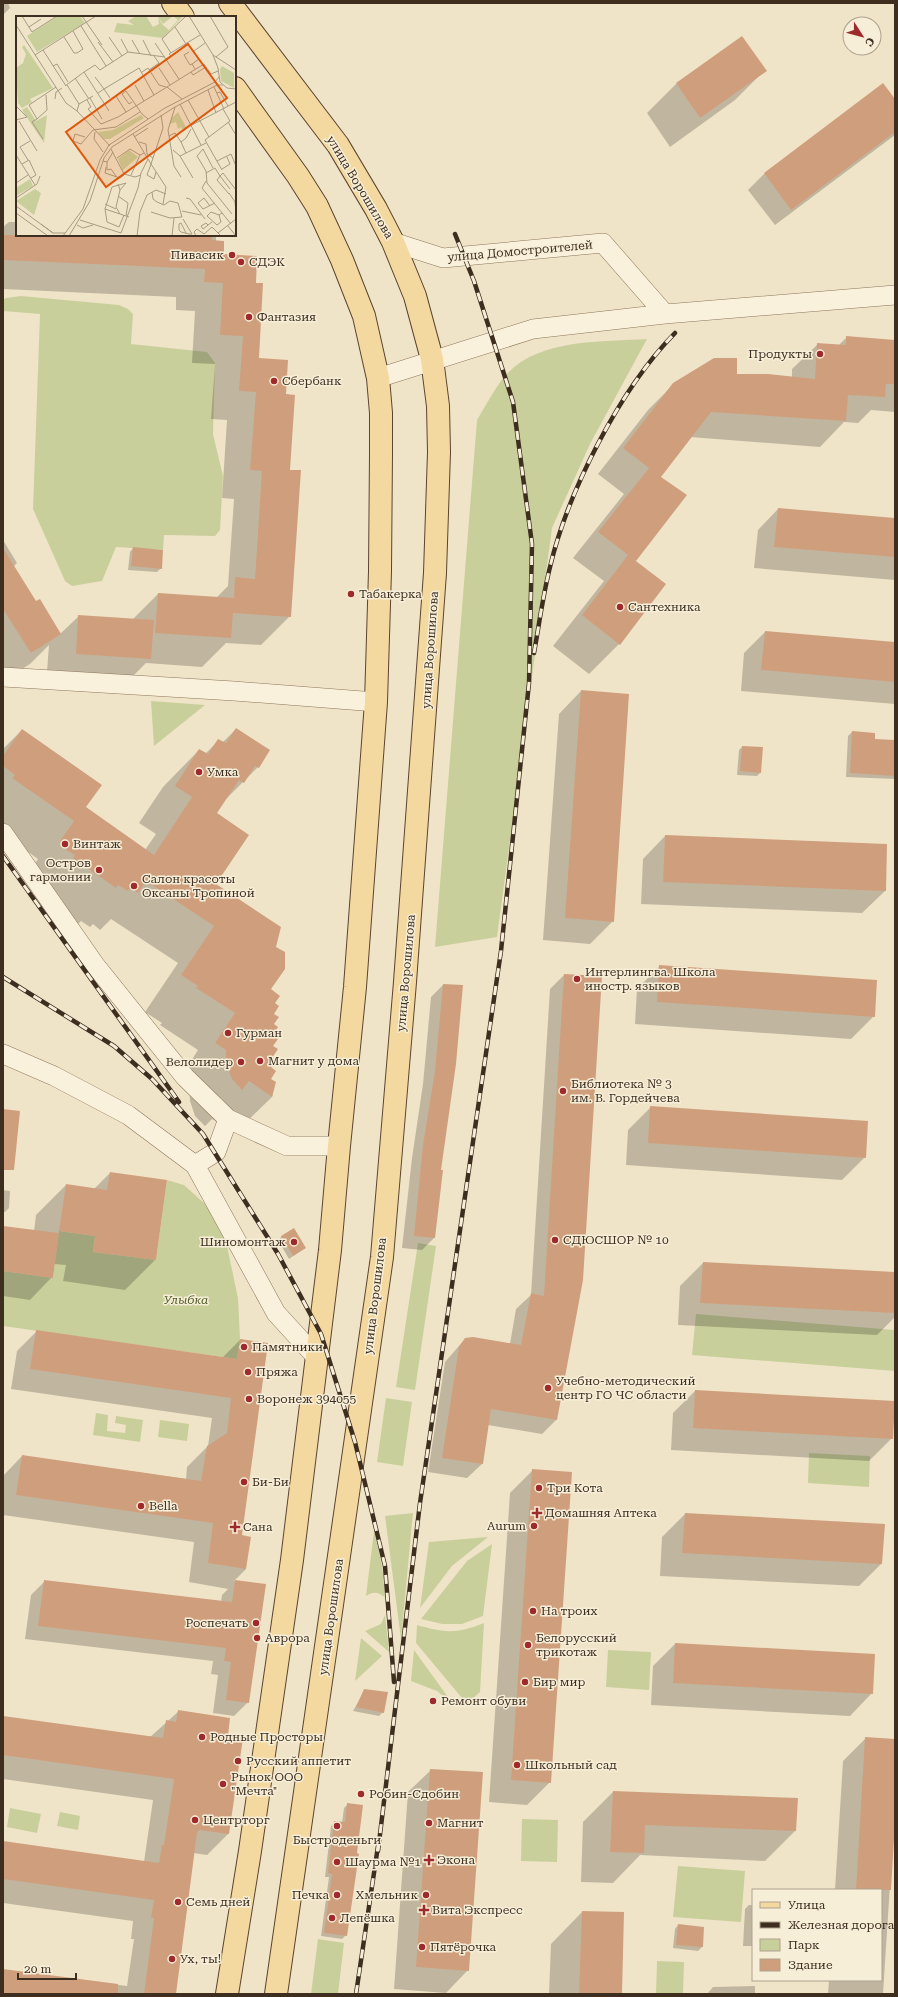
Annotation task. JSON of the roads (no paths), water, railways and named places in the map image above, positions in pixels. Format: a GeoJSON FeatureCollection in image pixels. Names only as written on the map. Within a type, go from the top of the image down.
{"type":"FeatureCollection","features":[{"type":"Feature","properties":{"kind":"main road"},"geometry":{"type":"LineString","coordinates":[[173,3],[182,16]]}},
{"type":"Feature","properties":{"kind":"main road","name":"улица Ворошилова"},"geometry":{"type":"LineString","coordinates":[[230,3],[338,145],[376,209],[393,242],[415,296],[432,359],[438,406],[439,452],[436,573],[406,982],[382,1258],[276,1994]]}},
{"type":"Feature","properties":{"kind":"main road"},"geometry":{"type":"LineString","coordinates":[[227,1994],[250,1850],[292,1560],[318,1359],[330,1250],[355,987],[376,702],[381,484],[381,413],[378,378],[364,316],[342,260],[318,206],[236,89]]}},
{"type":"Feature","properties":{"kind":"street","name":"улица Домостроителей"},"geometry":{"type":"LineString","coordinates":[[393,242],[443,258],[602,243],[665,314]]}},
{"type":"Feature","properties":{"kind":"street"},"geometry":{"type":"LineString","coordinates":[[378,378],[432,359],[533,329],[665,314],[895,296]]}},
{"type":"Feature","properties":{"kind":"street"},"geometry":{"type":"LineString","coordinates":[[3,677],[234,691],[376,702]]}},
{"type":"Feature","properties":{"kind":"street"},"geometry":{"type":"LineString","coordinates":[[3,833],[95,965],[185,1077],[228,1120],[287,1146],[339,1146]]}},
{"type":"Feature","properties":{"kind":"street"},"geometry":{"type":"LineString","coordinates":[[3,1054],[54,1076],[128,1115],[195,1165],[276,1313],[318,1359]]}},
{"type":"Feature","properties":{"kind":"street"},"geometry":{"type":"LineString","coordinates":[[195,1165],[216,1152],[228,1120]]}},
{"type":"Feature","properties":{"kind":"railway"},"geometry":{"type":"LineString","coordinates":[[378,1851],[420,1503],[501,951],[529,683],[532,544],[513,402],[474,281],[455,234]]}},
{"type":"Feature","properties":{"kind":"railway"},"geometry":{"type":"LineString","coordinates":[[534,653],[543,599],[558,537],[569,506],[583,474],[599,442],[635,382],[675,333]]}},
{"type":"Feature","properties":{"kind":"railway"},"geometry":{"type":"LineString","coordinates":[[3,856],[179,1102]]}},
{"type":"Feature","properties":{"kind":"railway"},"geometry":{"type":"LineString","coordinates":[[3,977],[114,1046],[152,1079],[203,1134],[278,1254],[321,1334],[355,1442],[385,1566],[394,1682]]}},
{"type":"Feature","properties":{"kind":"railway"},"geometry":{"type":"LineString","coordinates":[[356,1994],[378,1846]]}},
{"type":"Feature","properties":{"kind":"place","name":"Пивасик"},"geometry":{"type":"Point","coordinates":[232,255]}},
{"type":"Feature","properties":{"kind":"place","name":"СДЭК"},"geometry":{"type":"Point","coordinates":[241,262]}},
{"type":"Feature","properties":{"kind":"place","name":"Фантазия"},"geometry":{"type":"Point","coordinates":[249,317]}},
{"type":"Feature","properties":{"kind":"place","name":"Продукты"},"geometry":{"type":"Point","coordinates":[820,354]}},
{"type":"Feature","properties":{"kind":"place","name":"Сбербанк"},"geometry":{"type":"Point","coordinates":[274,381]}},
{"type":"Feature","properties":{"kind":"place","name":"Табакерка"},"geometry":{"type":"Point","coordinates":[351,594]}},
{"type":"Feature","properties":{"kind":"place","name":"Сантехника"},"geometry":{"type":"Point","coordinates":[620,607]}},
{"type":"Feature","properties":{"kind":"place","name":"Умка"},"geometry":{"type":"Point","coordinates":[199,772]}},
{"type":"Feature","properties":{"kind":"place","name":"Винтаж"},"geometry":{"type":"Point","coordinates":[65,844]}},
{"type":"Feature","properties":{"kind":"place","name":"Остров гармонии"},"geometry":{"type":"Point","coordinates":[99,870]}},
{"type":"Feature","properties":{"kind":"place","name":"Салон красоты Оксаны Тропиной"},"geometry":{"type":"Point","coordinates":[134,886]}},
{"type":"Feature","properties":{"kind":"place","name":"Интерлингва. Школа иностр. языков"},"geometry":{"type":"Point","coordinates":[577,979]}},
{"type":"Feature","properties":{"kind":"place","name":"Гурман"},"geometry":{"type":"Point","coordinates":[228,1033]}},
{"type":"Feature","properties":{"kind":"place","name":"Магнит у дома"},"geometry":{"type":"Point","coordinates":[260,1061]}},
{"type":"Feature","properties":{"kind":"place","name":"Велолидер"},"geometry":{"type":"Point","coordinates":[241,1062]}},
{"type":"Feature","properties":{"kind":"place","name":"Библиотека № 3 им. В. Гордейчева"},"geometry":{"type":"Point","coordinates":[563,1091]}},
{"type":"Feature","properties":{"kind":"place","name":"СДЮСШОР № 10"},"geometry":{"type":"Point","coordinates":[555,1240]}},
{"type":"Feature","properties":{"kind":"place","name":"Шиномонтаж"},"geometry":{"type":"Point","coordinates":[294,1242]}},
{"type":"Feature","properties":{"kind":"place","name":"Памятники"},"geometry":{"type":"Point","coordinates":[244,1347]}},
{"type":"Feature","properties":{"kind":"place","name":"Пряжа"},"geometry":{"type":"Point","coordinates":[248,1372]}},
{"type":"Feature","properties":{"kind":"place","name":"Учебно-методический центр ГО ЧС области"},"geometry":{"type":"Point","coordinates":[548,1388]}},
{"type":"Feature","properties":{"kind":"place","name":"Воронеж 394055"},"geometry":{"type":"Point","coordinates":[249,1399]}},
{"type":"Feature","properties":{"kind":"place","name":"Би-Би"},"geometry":{"type":"Point","coordinates":[244,1482]}},
{"type":"Feature","properties":{"kind":"place","name":"Три Кота"},"geometry":{"type":"Point","coordinates":[539,1488]}},
{"type":"Feature","properties":{"kind":"place","name":"Bella"},"geometry":{"type":"Point","coordinates":[141,1506]}},
{"type":"Feature","properties":{"kind":"place","name":"Домашняя Аптека"},"geometry":{"type":"Point","coordinates":[537,1513]}},
{"type":"Feature","properties":{"kind":"place","name":"Aurum"},"geometry":{"type":"Point","coordinates":[534,1526]}},
{"type":"Feature","properties":{"kind":"place","name":"Сана"},"geometry":{"type":"Point","coordinates":[235,1527]}},
{"type":"Feature","properties":{"kind":"place","name":"На троих"},"geometry":{"type":"Point","coordinates":[533,1611]}},
{"type":"Feature","properties":{"kind":"place","name":"Роспечать"},"geometry":{"type":"Point","coordinates":[256,1623]}},
{"type":"Feature","properties":{"kind":"place","name":"Аврора"},"geometry":{"type":"Point","coordinates":[257,1638]}},
{"type":"Feature","properties":{"kind":"place","name":"Белорусский трикотаж"},"geometry":{"type":"Point","coordinates":[528,1645]}},
{"type":"Feature","properties":{"kind":"place","name":"Бир мир"},"geometry":{"type":"Point","coordinates":[525,1682]}},
{"type":"Feature","properties":{"kind":"place","name":"Ремонт обуви"},"geometry":{"type":"Point","coordinates":[433,1701]}},
{"type":"Feature","properties":{"kind":"place","name":"Родные Просторы"},"geometry":{"type":"Point","coordinates":[202,1737]}},
{"type":"Feature","properties":{"kind":"place","name":"Русский аппетит"},"geometry":{"type":"Point","coordinates":[238,1761]}},
{"type":"Feature","properties":{"kind":"place","name":"Школьный сад"},"geometry":{"type":"Point","coordinates":[517,1765]}},
{"type":"Feature","properties":{"kind":"place","name":"Рынок ООО \"Мечта\""},"geometry":{"type":"Point","coordinates":[223,1784]}},
{"type":"Feature","properties":{"kind":"place","name":"Робин-Сдобин"},"geometry":{"type":"Point","coordinates":[361,1794]}},
{"type":"Feature","properties":{"kind":"place","name":"Центрторг"},"geometry":{"type":"Point","coordinates":[195,1820]}},
{"type":"Feature","properties":{"kind":"place","name":"Магнит"},"geometry":{"type":"Point","coordinates":[429,1823]}},
{"type":"Feature","properties":{"kind":"place","name":"Быстроденьги"},"geometry":{"type":"Point","coordinates":[337,1826]}},
{"type":"Feature","properties":{"kind":"place","name":"Экона"},"geometry":{"type":"Point","coordinates":[429,1860]}},
{"type":"Feature","properties":{"kind":"place","name":"Шаурма №1"},"geometry":{"type":"Point","coordinates":[337,1862]}},
{"type":"Feature","properties":{"kind":"place","name":"Печка"},"geometry":{"type":"Point","coordinates":[337,1895]}},
{"type":"Feature","properties":{"kind":"place","name":"Хмельник"},"geometry":{"type":"Point","coordinates":[426,1895]}},
{"type":"Feature","properties":{"kind":"place","name":"Семь дней"},"geometry":{"type":"Point","coordinates":[178,1902]}},
{"type":"Feature","properties":{"kind":"place","name":"Вита Экспресс"},"geometry":{"type":"Point","coordinates":[424,1910]}},
{"type":"Feature","properties":{"kind":"place","name":"Лепёшка"},"geometry":{"type":"Point","coordinates":[332,1918]}},
{"type":"Feature","properties":{"kind":"place","name":"Пятёрочка"},"geometry":{"type":"Point","coordinates":[422,1947]}},
{"type":"Feature","properties":{"kind":"place","name":"Ух, ты!"},"geometry":{"type":"Point","coordinates":[172,1959]}},
{"type":"Feature","properties":{"kind":"park label","name":"Улыбка"},"geometry":{"type":"Point","coordinates":[186,1300]}}]}
